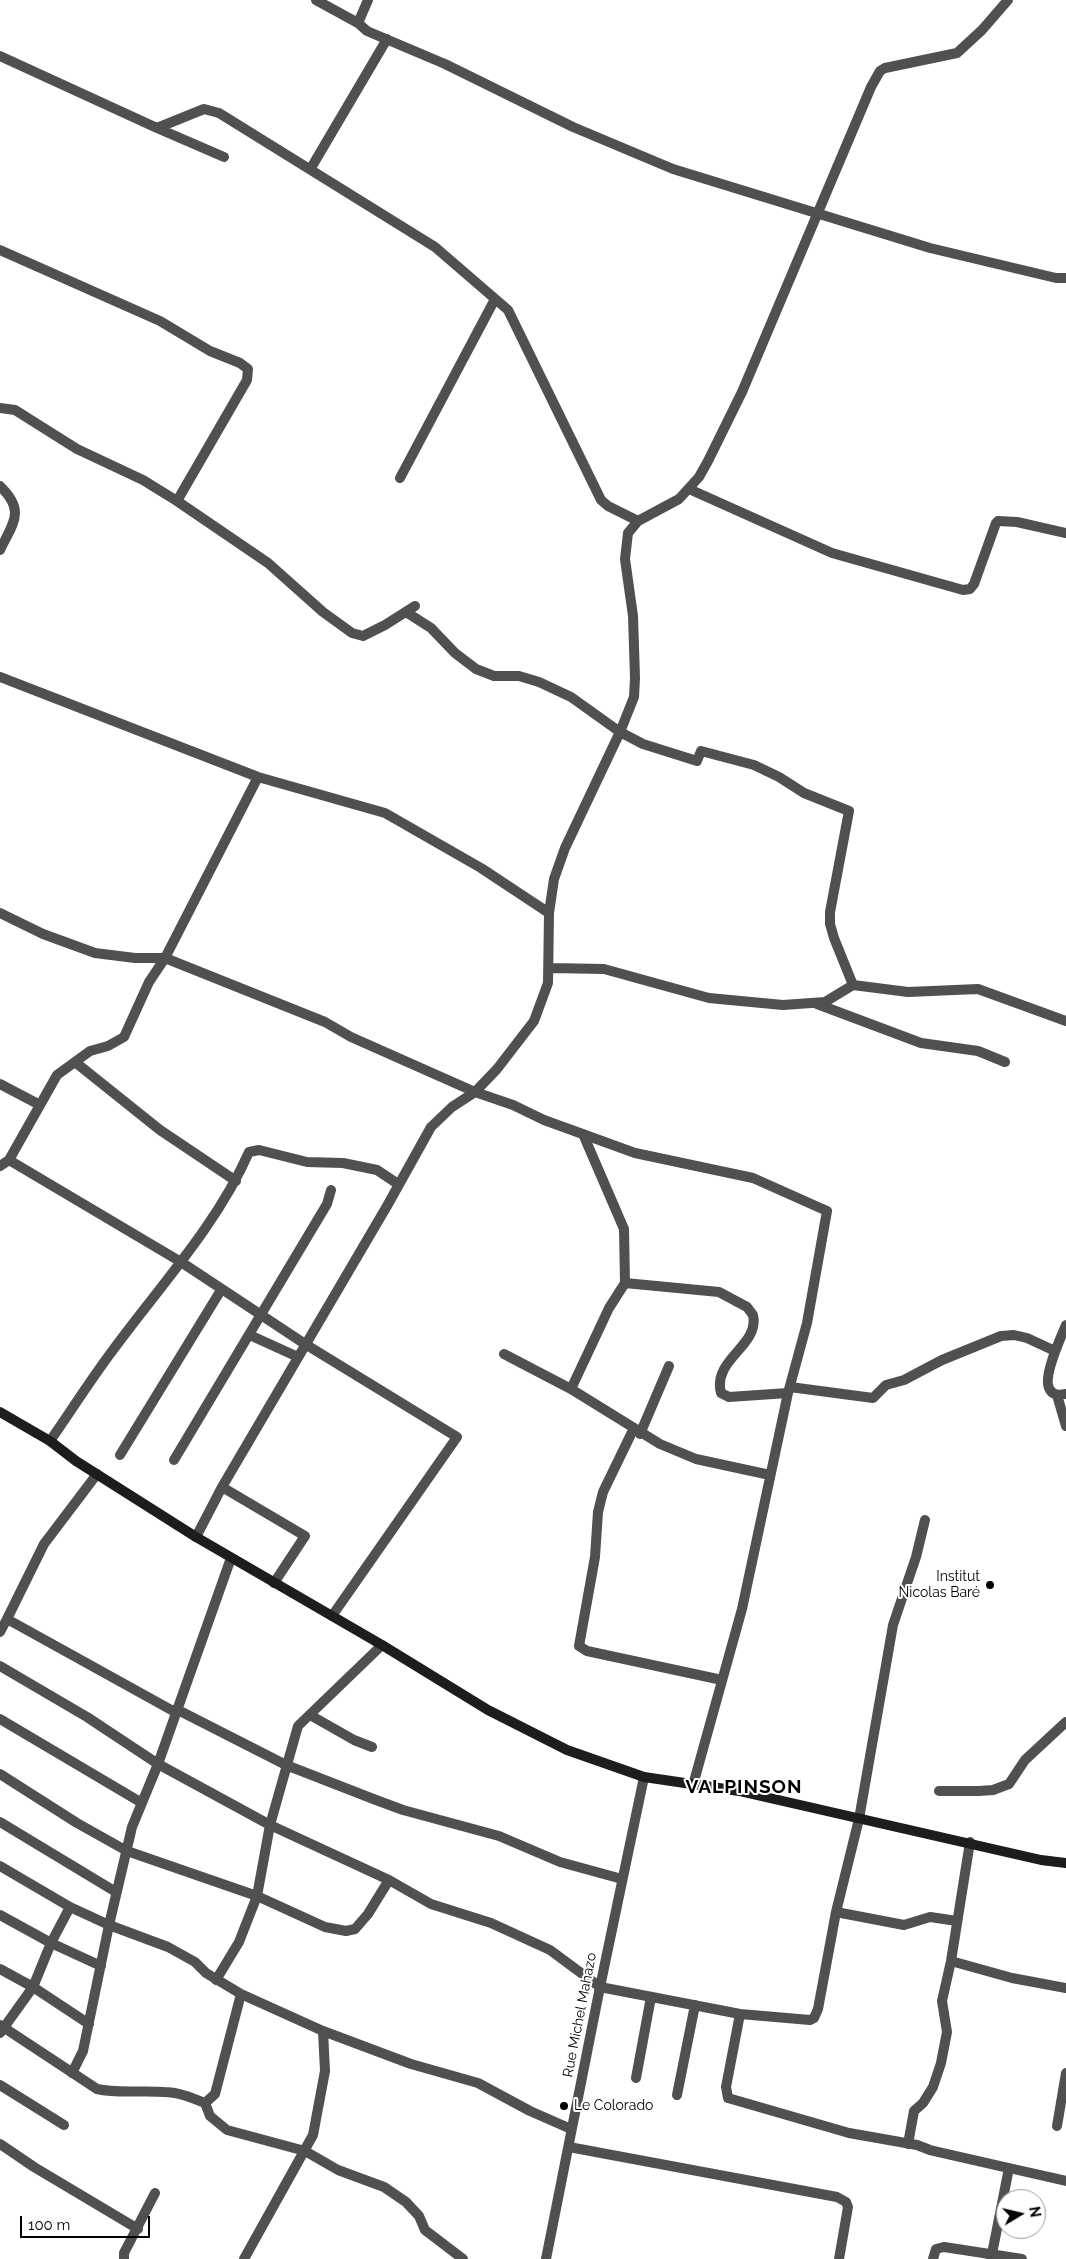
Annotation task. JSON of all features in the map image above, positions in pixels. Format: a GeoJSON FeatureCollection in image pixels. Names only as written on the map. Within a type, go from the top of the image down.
{"type":"FeatureCollection","features":[{"type":"Feature","properties":{"kind":"main road"},"geometry":{"type":"LineString","coordinates":[[0,1412],[50,1441],[97,1474],[230,1558],[382,1645],[488,1710],[567,1750],[644,1777],[739,1791],[970,1842],[1041,1860],[1066,1864]]}},
{"type":"Feature","properties":{"kind":"street"},"geometry":{"type":"LineString","coordinates":[[316,0],[358,23],[367,31],[445,64],[573,127],[673,169],[950,254],[1056,278],[1066,278]]}},
{"type":"Feature","properties":{"kind":"street"},"geometry":{"type":"LineString","coordinates":[[358,23],[368,0]]}},
{"type":"Feature","properties":{"kind":"street"},"geometry":{"type":"LineString","coordinates":[[196,1537],[222,1487],[432,1127],[452,1107],[475,1092],[497,1069],[534,1021],[546,992],[550,968],[549,913],[554,879],[565,848],[620,732],[635,688],[633,616],[625,559],[628,533],[638,521],[679,499],[689,489],[708,461],[742,392],[819,214],[871,87],[880,72],[885,68],[957,53],[982,30],[1008,0]]}},
{"type":"Feature","properties":{"kind":"street"},"geometry":{"type":"LineString","coordinates":[[311,168],[387,39]]}},
{"type":"Feature","properties":{"kind":"street"},"geometry":{"type":"LineString","coordinates":[[0,56],[224,157]]}},
{"type":"Feature","properties":{"kind":"street"},"geometry":{"type":"LineString","coordinates":[[157,128],[204,109],[219,113],[435,246],[508,310],[601,500],[638,521]]}},
{"type":"Feature","properties":{"kind":"street"},"geometry":{"type":"LineString","coordinates":[[0,250],[160,321],[210,351],[240,363],[248,369],[248,380],[235,398],[177,500]]}},
{"type":"Feature","properties":{"kind":"street"},"geometry":{"type":"LineString","coordinates":[[400,478],[495,299]]}},
{"type":"Feature","properties":{"kind":"street"},"geometry":{"type":"LineString","coordinates":[[0,408],[15,410],[77,449],[143,480],[177,500],[268,563],[323,612],[352,633],[363,636],[410,609],[455,653],[476,669],[494,676],[519,676],[539,682],[571,697],[620,732],[643,744],[697,761],[701,751],[754,765],[779,777],[804,793],[849,811],[830,912],[830,924],[853,986]]}},
{"type":"Feature","properties":{"kind":"street"},"geometry":{"type":"LineString","coordinates":[[0,486],[16,507],[16,517],[0,550]]}},
{"type":"Feature","properties":{"kind":"street"},"geometry":{"type":"LineString","coordinates":[[689,489],[832,553],[963,590],[970,589],[974,584],[998,520],[1017,522],[1066,533]]}},
{"type":"Feature","properties":{"kind":"street"},"geometry":{"type":"LineString","coordinates":[[0,677],[258,777],[385,812],[480,868],[549,913]]}},
{"type":"Feature","properties":{"kind":"street"},"geometry":{"type":"LineString","coordinates":[[258,777],[165,958],[149,982],[124,1037],[108,1046],[90,1051],[57,1075],[4,1163],[181,1262],[260,1315],[457,1437],[332,1616]]}},
{"type":"Feature","properties":{"kind":"street"},"geometry":{"type":"LineString","coordinates":[[0,913],[43,934],[95,952],[135,958],[165,958],[325,1022],[351,1037],[475,1092],[514,1105],[544,1120],[634,1152],[753,1178],[827,1211],[807,1323],[789,1390],[742,1610],[693,1785]]}},
{"type":"Feature","properties":{"kind":"street"},"geometry":{"type":"LineString","coordinates":[[550,968],[604,969],[722,1000],[783,1004],[818,1004],[837,997],[853,986],[908,992],[978,989],[1066,1021]]}},
{"type":"Feature","properties":{"kind":"street"},"geometry":{"type":"LineString","coordinates":[[818,1004],[921,1043],[978,1051],[1005,1062]]}},
{"type":"Feature","properties":{"kind":"street"},"geometry":{"type":"LineString","coordinates":[[75,1062],[160,1130],[236,1180]]}},
{"type":"Feature","properties":{"kind":"street"},"geometry":{"type":"LineString","coordinates":[[0,1084],[40,1106]]}},
{"type":"Feature","properties":{"kind":"street"},"geometry":{"type":"LineString","coordinates":[[571,1389],[609,1308],[625,1283],[624,1229],[583,1134]]}},
{"type":"Feature","properties":{"kind":"street"},"geometry":{"type":"LineString","coordinates":[[50,1441],[112,1350],[181,1262],[236,1180],[248,1152],[259,1150],[307,1162],[343,1163],[377,1170],[398,1184]]}},
{"type":"Feature","properties":{"kind":"street"},"geometry":{"type":"LineString","coordinates":[[174,1460],[327,1204],[331,1190]]}},
{"type":"Feature","properties":{"kind":"street"},"geometry":{"type":"LineString","coordinates":[[625,1283],[719,1292],[747,1307],[753,1315],[754,1329],[745,1343],[727,1363],[720,1387],[721,1393],[729,1397],[789,1390],[873,1398],[886,1385],[904,1380],[942,1360],[1001,1336],[1014,1335],[1027,1338],[1055,1351]]}},
{"type":"Feature","properties":{"kind":"street"},"geometry":{"type":"LineString","coordinates":[[120,1455],[221,1290]]}},
{"type":"Feature","properties":{"kind":"street"},"geometry":{"type":"LineString","coordinates":[[1066,1324],[1055,1351],[1048,1386],[1061,1395],[1066,1426]]}},
{"type":"Feature","properties":{"kind":"street"},"geometry":{"type":"LineString","coordinates":[[254,1337],[298,1357]]}},
{"type":"Feature","properties":{"kind":"street"},"geometry":{"type":"LineString","coordinates":[[504,1354],[571,1389],[637,1431],[696,1459],[770,1475]]}},
{"type":"Feature","properties":{"kind":"street"},"geometry":{"type":"LineString","coordinates":[[669,1366],[637,1431],[603,1492],[598,1512],[596,1557],[579,1646],[587,1651],[722,1680]]}},
{"type":"Feature","properties":{"kind":"street"},"geometry":{"type":"LineString","coordinates":[[0,1632],[44,1544],[97,1474]]}},
{"type":"Feature","properties":{"kind":"street"},"geometry":{"type":"LineString","coordinates":[[222,1487],[305,1536],[274,1583]]}},
{"type":"Feature","properties":{"kind":"street"},"geometry":{"type":"LineString","coordinates":[[0,1666],[87,1717],[158,1764],[270,1825],[389,1880],[431,1904],[491,1923],[550,1950],[600,1987],[740,2014],[804,2020],[814,2018],[818,2009],[836,1912],[859,1819],[893,1626],[916,1557],[924,1520]]}},
{"type":"Feature","properties":{"kind":"street"},"geometry":{"type":"LineString","coordinates":[[72,2073],[82,2051],[89,2024],[116,1892],[132,1827],[158,1764],[230,1558]]}},
{"type":"Feature","properties":{"kind":"street"},"geometry":{"type":"LineString","coordinates":[[7,1619],[176,1710],[286,1765],[402,1810],[499,1836],[560,1862],[622,1880]]}},
{"type":"Feature","properties":{"kind":"street"},"geometry":{"type":"LineString","coordinates":[[216,1980],[239,1942],[257,1896],[270,1825],[298,1726],[382,1645]]}},
{"type":"Feature","properties":{"kind":"street"},"geometry":{"type":"LineString","coordinates":[[310,1715],[354,1740],[372,1747]]}},
{"type":"Feature","properties":{"kind":"street"},"geometry":{"type":"LineString","coordinates":[[0,1719],[142,1803]]}},
{"type":"Feature","properties":{"kind":"street"},"geometry":{"type":"LineString","coordinates":[[939,1791],[979,1792],[993,1790],[1009,1784],[1025,1760],[1066,1722]]}},
{"type":"Feature","properties":{"kind":"street"},"geometry":{"type":"LineString","coordinates":[[0,1774],[127,1851],[257,1896],[325,1927],[346,1931],[356,1929],[368,1914],[389,1880]]}},
{"type":"Feature","properties":{"kind":"street","name":"Rue Michel Mahazo"},"geometry":{"type":"LineString","coordinates":[[546,2259],[644,1777]]}},
{"type":"Feature","properties":{"kind":"street"},"geometry":{"type":"LineString","coordinates":[[0,1822],[116,1892]]}},
{"type":"Feature","properties":{"kind":"street"},"geometry":{"type":"LineString","coordinates":[[908,2144],[914,2112],[923,2103],[933,2087],[941,2063],[947,2032],[942,2001],[951,1961],[970,1842]]}},
{"type":"Feature","properties":{"kind":"street"},"geometry":{"type":"LineString","coordinates":[[0,1866],[70,1907],[109,1925],[168,1947],[195,1962],[216,1980],[240,1994],[323,2031],[411,2064],[478,2083],[530,2111],[571,2129]]}},
{"type":"Feature","properties":{"kind":"street"},"geometry":{"type":"LineString","coordinates":[[70,1907],[51,1943],[33,1987],[1,2028],[97,2089],[113,2092],[165,2092],[180,2094],[205,2104],[210,2116],[227,2130],[305,2151],[338,2170],[384,2187],[406,2202],[419,2216],[425,2230],[449,2255],[462,2259]]}},
{"type":"Feature","properties":{"kind":"street"},"geometry":{"type":"LineString","coordinates":[[836,1912],[904,1925],[930,1917],[956,1921]]}},
{"type":"Feature","properties":{"kind":"street"},"geometry":{"type":"LineString","coordinates":[[0,1915],[51,1943],[100,1966]]}},
{"type":"Feature","properties":{"kind":"street"},"geometry":{"type":"LineString","coordinates":[[951,1961],[1012,1978],[1066,1988]]}},
{"type":"Feature","properties":{"kind":"street"},"geometry":{"type":"LineString","coordinates":[[0,1968],[89,2024]]}},
{"type":"Feature","properties":{"kind":"street"},"geometry":{"type":"LineString","coordinates":[[205,2104],[215,2094],[240,1994]]}},
{"type":"Feature","properties":{"kind":"street"},"geometry":{"type":"LineString","coordinates":[[636,2078],[651,1997]]}},
{"type":"Feature","properties":{"kind":"street"},"geometry":{"type":"LineString","coordinates":[[677,2095],[695,2005]]}},
{"type":"Feature","properties":{"kind":"street"},"geometry":{"type":"LineString","coordinates":[[740,2014],[726,2087],[728,2098],[849,2132],[1066,2181]]}},
{"type":"Feature","properties":{"kind":"street"},"geometry":{"type":"LineString","coordinates":[[244,2259],[313,2135],[325,2071],[323,2031]]}},
{"type":"Feature","properties":{"kind":"street"},"geometry":{"type":"LineString","coordinates":[[1057,2126],[1066,2073]]}},
{"type":"Feature","properties":{"kind":"street"},"geometry":{"type":"LineString","coordinates":[[0,2085],[64,2125]]}},
{"type":"Feature","properties":{"kind":"street"},"geometry":{"type":"LineString","coordinates":[[0,2144],[34,2167],[138,2229]]}},
{"type":"Feature","properties":{"kind":"street"},"geometry":{"type":"LineString","coordinates":[[569,2147],[837,2197],[846,2202],[848,2208],[839,2259]]}},
{"type":"Feature","properties":{"kind":"street"},"geometry":{"type":"LineString","coordinates":[[992,2256],[1009,2168]]}},
{"type":"Feature","properties":{"kind":"street"},"geometry":{"type":"LineString","coordinates":[[124,2259],[124,2253],[155,2193]]}},
{"type":"Feature","properties":{"kind":"street"},"geometry":{"type":"LineString","coordinates":[[933,2259],[934,2252],[940,2247],[1022,2259]]}},
{"type":"Feature","properties":{"kind":"place","name":"Institut Nicolas Baré"},"geometry":{"type":"Point","coordinates":[990,1585]}},
{"type":"Feature","properties":{"kind":"place","name":"Le Colorado"},"geometry":{"type":"Point","coordinates":[564,2106]}},
{"type":"Feature","properties":{"kind":"district","name":"VALPINSON"},"geometry":{"type":"Point","coordinates":[744,1787]}}]}
